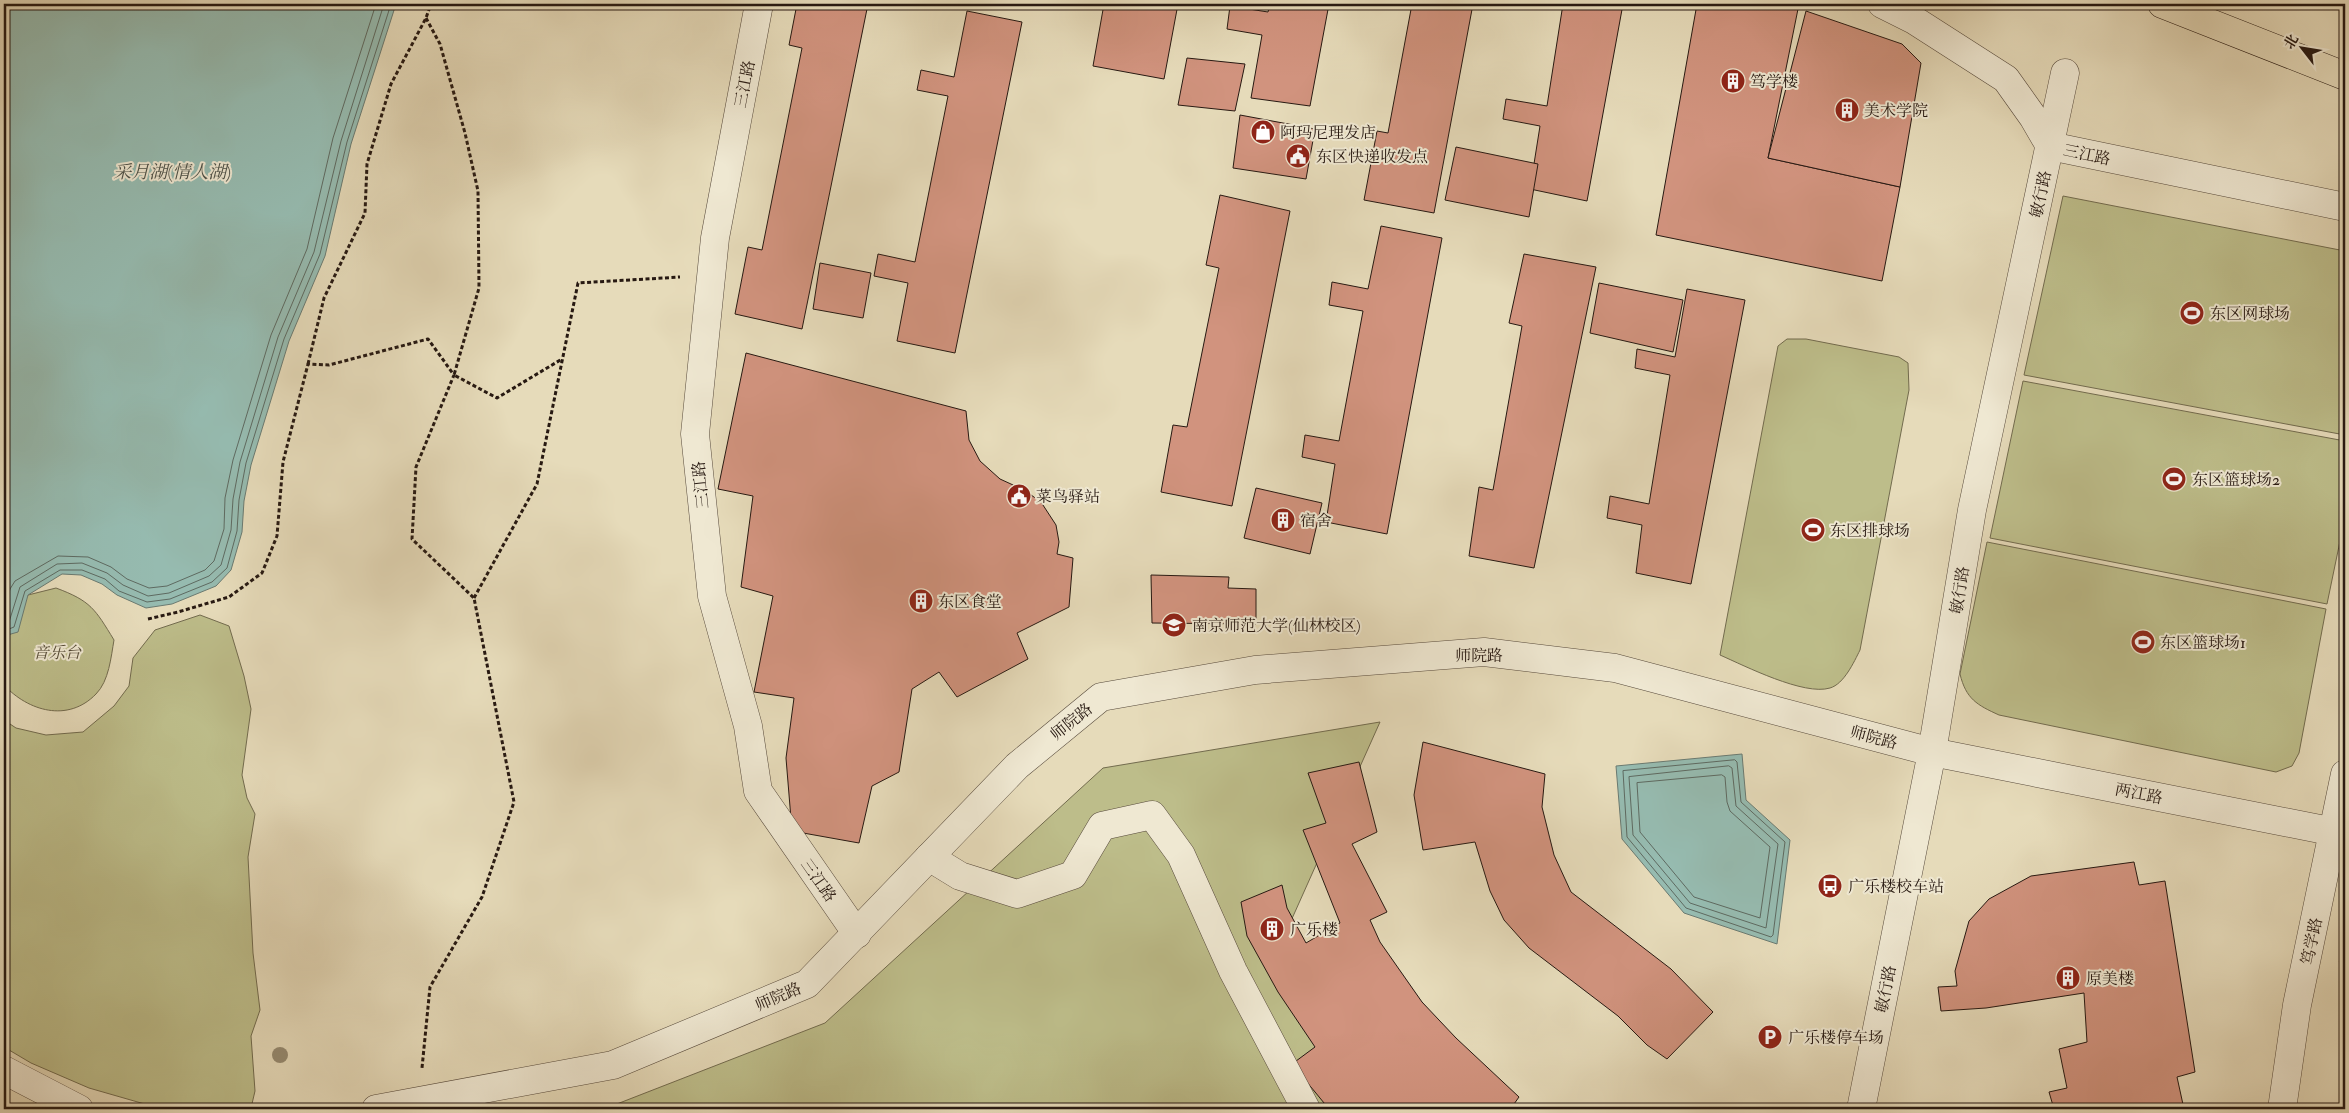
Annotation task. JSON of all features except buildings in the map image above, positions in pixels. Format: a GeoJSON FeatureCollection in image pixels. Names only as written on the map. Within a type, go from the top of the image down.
{"type":"FeatureCollection","features":[{"type":"Feature","properties":{"kind":"main road"},"geometry":{"type":"LineString","coordinates":[[2162,4],[2345,76]]}},
{"type":"Feature","properties":{"kind":"street","name":"三江路"},"geometry":{"type":"LineString","coordinates":[[759,4],[715,238],[695,434],[712,596],[748,726],[758,791],[857,934]]}},
{"type":"Feature","properties":{"kind":"street","name":"三江路"},"geometry":{"type":"LineString","coordinates":[[1882,4],[1914,20],[2006,78],[2050,146],[2345,207]]}},
{"type":"Feature","properties":{"kind":"street","name":"敏行路"},"geometry":{"type":"LineString","coordinates":[[1861,1109],[1932,752],[1972,510],[2065,73]]}},
{"type":"Feature","properties":{"kind":"street","name":"师院路"},"geometry":{"type":"LineString","coordinates":[[376,1109],[419,1101],[484,1099],[612,1065],[807,984],[1017,766],[1101,697],[1254,670],[1484,652],[1615,668],[1932,752]]}},
{"type":"Feature","properties":{"kind":"street","name":"两江路"},"geometry":{"type":"LineString","coordinates":[[1932,752],[2339,832]]}},
{"type":"Feature","properties":{"kind":"street","name":"笃学路"},"geometry":{"type":"LineString","coordinates":[[2282,1109],[2297,1005],[2339,832],[2345,774]]}},
{"type":"Feature","properties":{"kind":"street"},"geometry":{"type":"LineString","coordinates":[[929,857],[960,876],[1017,894],[1073,875],[1102,826],[1152,816],[1181,855],[1233,971],[1306,1109]]}},
{"type":"Feature","properties":{"kind":"street"},"geometry":{"type":"LineString","coordinates":[[4,1070],[79,1109]]}},
{"type":"Feature","properties":{"kind":"path"},"geometry":{"type":"LineString","coordinates":[[148,619],[229,597],[262,573],[277,536],[283,462],[324,298],[365,214],[367,164],[391,84],[426,18],[431,4]]}},
{"type":"Feature","properties":{"kind":"path"},"geometry":{"type":"LineString","coordinates":[[419,1101],[430,987],[482,897],[514,802],[474,598],[412,539],[416,467],[454,375],[479,288],[478,191],[465,134],[440,44],[426,18]]}},
{"type":"Feature","properties":{"kind":"path"},"geometry":{"type":"LineString","coordinates":[[474,598],[537,484],[578,283],[712,275]]}},
{"type":"Feature","properties":{"kind":"path"},"geometry":{"type":"LineString","coordinates":[[308,364],[329,365],[428,340],[454,375],[497,398],[562,359]]}},
{"type":"Feature","properties":{"kind":"green space","name":"东区网球场"},"geometry":{"type":"Polygon","coordinates":[[[2063,196],[2345,251],[2345,435],[2024,375],[2063,196]]]}},
{"type":"Feature","properties":{"kind":"green space","name":"东区排球场"},"geometry":{"type":"Polygon","coordinates":[[[1787,339],[1806,339],[1899,357],[1908,363],[1909,390],[1860,650],[1848,672],[1840,682],[1830,688],[1805,688],[1790,684],[1720,655],[1778,346],[1787,339]]]}},
{"type":"Feature","properties":{"kind":"green space","name":"东区篮球场2"},"geometry":{"type":"Polygon","coordinates":[[[2023,381],[2345,441],[2345,517],[2327,604],[1990,538],[2023,381]]]}},
{"type":"Feature","properties":{"kind":"green space","name":"东区篮球场1"},"geometry":{"type":"Polygon","coordinates":[[[1987,542],[2326,609],[2299,753],[2292,766],[2276,772],[1999,715],[1973,700],[1962,683],[1960,674],[1987,542]]]}},
{"type":"Feature","properties":{"kind":"green space","name":"音乐台"},"geometry":{"type":"Polygon","coordinates":[[[56,588],[77,597],[91,607],[114,640],[109,668],[100,689],[85,703],[61,711],[36,707],[14,694],[4,685],[4,621],[28,595],[56,588]]]}},
{"type":"Feature","properties":{"kind":"green space"},"geometry":{"type":"Polygon","coordinates":[[[200,615],[229,626],[244,676],[251,709],[242,775],[247,798],[255,814],[248,857],[253,953],[260,1010],[251,1036],[255,1091],[251,1108],[162,1109],[89,1088],[31,1063],[4,1047],[4,720],[16,728],[46,735],[83,732],[114,706],[129,686],[133,658],[155,630],[200,615]]]}},
{"type":"Feature","properties":{"kind":"green space"},"geometry":{"type":"Polygon","coordinates":[[[1380,722],[1269,970],[1378,1109],[604,1109],[825,1023],[1103,768],[1380,722]]]}},
{"type":"Feature","properties":{"kind":"water","name":"采月湖(情人湖)"},"geometry":{"type":"Polygon","coordinates":[[[4,4],[396,4],[351,144],[325,256],[289,341],[251,465],[244,501],[242,532],[231,570],[216,586],[172,604],[146,608],[117,595],[102,584],[81,575],[62,574],[28,595],[18,632],[4,636],[4,4]]]}},
{"type":"Feature","properties":{"kind":"water"},"geometry":{"type":"Polygon","coordinates":[[[1742,754],[1746,800],[1790,840],[1777,944],[1684,913],[1622,839],[1616,766],[1742,754]]]}},
{"type":"Feature","properties":{"kind":"place","name":"笃学楼"},"geometry":{"type":"Point","coordinates":[1733,81]}},
{"type":"Feature","properties":{"kind":"place","name":"美术学院"},"geometry":{"type":"Point","coordinates":[1847,110]}},
{"type":"Feature","properties":{"kind":"place","name":"阿玛尼理发店"},"geometry":{"type":"Point","coordinates":[1263,132]}},
{"type":"Feature","properties":{"kind":"place","name":"东区快递收发点"},"geometry":{"type":"Point","coordinates":[1298,156]}},
{"type":"Feature","properties":{"kind":"place","name":"东区网球场"},"geometry":{"type":"Point","coordinates":[2192,313]}},
{"type":"Feature","properties":{"kind":"place","name":"东区篮球场2"},"geometry":{"type":"Point","coordinates":[2174,479]}},
{"type":"Feature","properties":{"kind":"place","name":"菜鸟驿站"},"geometry":{"type":"Point","coordinates":[1019,496]}},
{"type":"Feature","properties":{"kind":"place","name":"宿舍"},"geometry":{"type":"Point","coordinates":[1283,520]}},
{"type":"Feature","properties":{"kind":"place","name":"东区排球场"},"geometry":{"type":"Point","coordinates":[1813,530]}},
{"type":"Feature","properties":{"kind":"place","name":"东区食堂"},"geometry":{"type":"Point","coordinates":[921,601]}},
{"type":"Feature","properties":{"kind":"place","name":"南京师范大学(仙林校区)"},"geometry":{"type":"Point","coordinates":[1174,625]}},
{"type":"Feature","properties":{"kind":"place","name":"东区篮球场1"},"geometry":{"type":"Point","coordinates":[2143,642]}},
{"type":"Feature","properties":{"kind":"place","name":"广乐楼校车站"},"geometry":{"type":"Point","coordinates":[1830,886]}},
{"type":"Feature","properties":{"kind":"place","name":"广乐楼"},"geometry":{"type":"Point","coordinates":[1272,929]}},
{"type":"Feature","properties":{"kind":"place","name":"原美楼"},"geometry":{"type":"Point","coordinates":[2068,978]}},
{"type":"Feature","properties":{"kind":"place","name":"广乐楼停车场"},"geometry":{"type":"Point","coordinates":[1770,1037]}}]}
